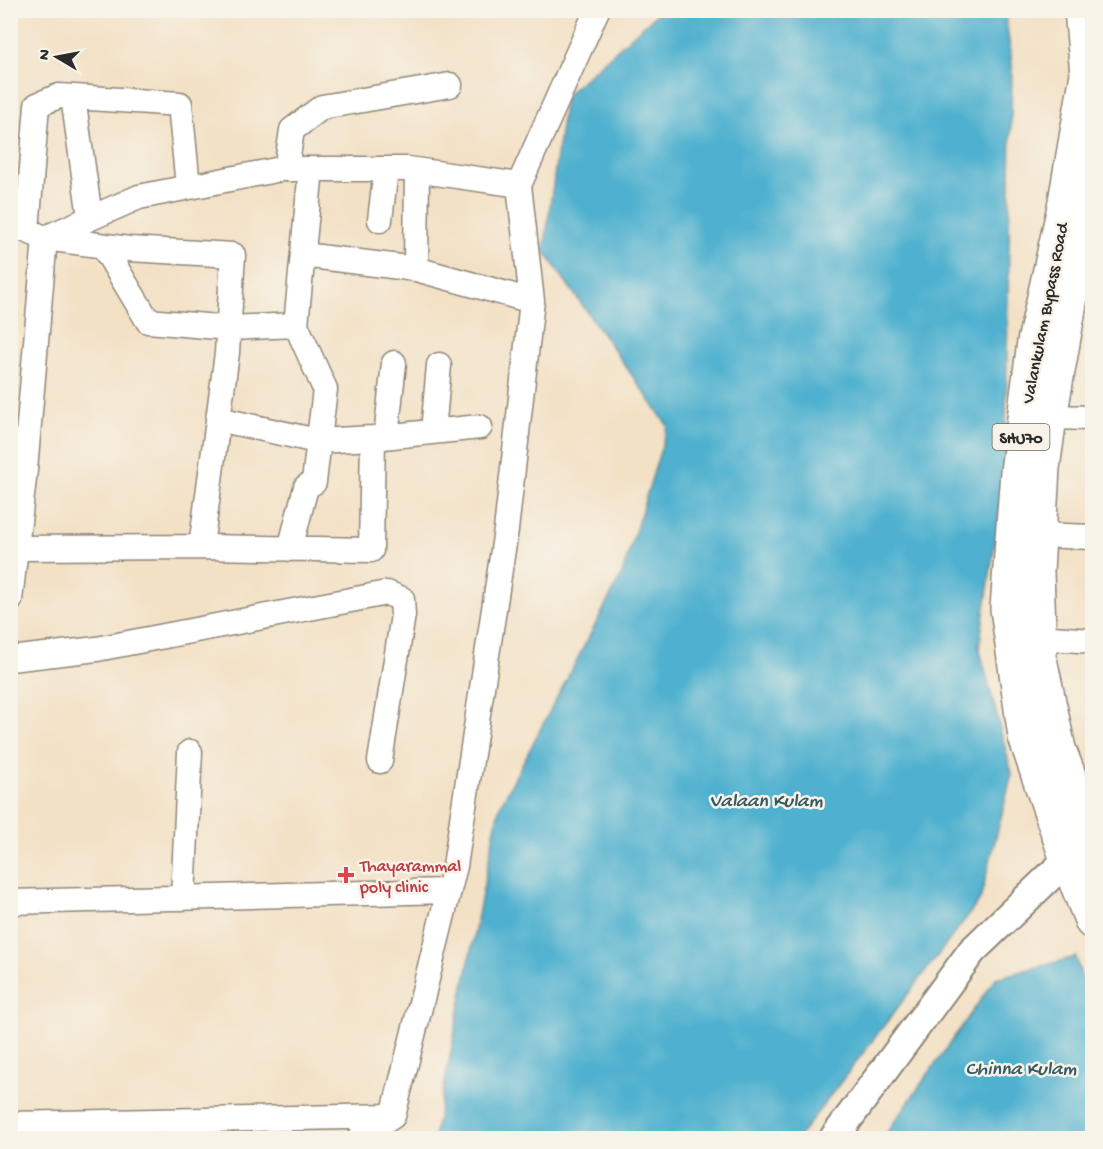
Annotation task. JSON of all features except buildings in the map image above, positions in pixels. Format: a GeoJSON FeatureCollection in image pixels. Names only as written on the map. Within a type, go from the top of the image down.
{"type":"FeatureCollection","features":[{"type":"Feature","properties":{"kind":"main road","name":"Valankulam Bypass Road"},"geometry":{"type":"LineString","coordinates":[[1080,854],[1025,737],[1007,609],[1017,472],[1034,342],[1064,207],[1087,74],[1081,10]]}},
{"type":"Feature","properties":{"kind":"main road","name":"Valankulam Bypass Road"},"geometry":{"type":"LineString","coordinates":[[1092,187],[1084,270],[1050,417],[1043,468],[1037,571],[1040,659],[1059,749],[1092,836]]}},
{"type":"Feature","properties":{"kind":"main road","name":"SHU70"},"geometry":{"type":"LineString","coordinates":[[1080,854],[1092,922]]}},
{"type":"Feature","properties":{"kind":"street"},"geometry":{"type":"LineString","coordinates":[[360,1138],[393,1116],[455,866],[506,530],[532,302],[519,185],[597,10]]}},
{"type":"Feature","properties":{"kind":"street"},"geometry":{"type":"LineString","coordinates":[[286,169],[292,130],[322,107],[450,85]]}},
{"type":"Feature","properties":{"kind":"street"},"geometry":{"type":"LineString","coordinates":[[10,600],[16,548],[27,231],[37,105],[59,96],[180,104],[188,187]]}},
{"type":"Feature","properties":{"kind":"street"},"geometry":{"type":"LineString","coordinates":[[73,97],[90,217]]}},
{"type":"Feature","properties":{"kind":"street"},"geometry":{"type":"LineString","coordinates":[[27,231],[90,217],[139,197],[286,169],[417,171],[519,185]]}},
{"type":"Feature","properties":{"kind":"street"},"geometry":{"type":"LineString","coordinates":[[290,549],[306,487],[314,482],[317,441],[325,389],[296,325],[311,169]]}},
{"type":"Feature","properties":{"kind":"street"},"geometry":{"type":"LineString","coordinates":[[380,220],[386,169]]}},
{"type":"Feature","properties":{"kind":"street"},"geometry":{"type":"LineString","coordinates":[[416,269],[417,171]]}},
{"type":"Feature","properties":{"kind":"street"},"geometry":{"type":"LineString","coordinates":[[27,231],[103,246],[233,255],[229,328],[201,547]]}},
{"type":"Feature","properties":{"kind":"street"},"geometry":{"type":"LineString","coordinates":[[103,246],[148,321],[229,328],[296,325]]}},
{"type":"Feature","properties":{"kind":"street"},"geometry":{"type":"LineString","coordinates":[[303,255],[416,269],[532,302]]}},
{"type":"Feature","properties":{"kind":"street"},"geometry":{"type":"LineString","coordinates":[[16,548],[201,547],[370,550],[380,437],[394,363]]}},
{"type":"Feature","properties":{"kind":"street"},"geometry":{"type":"LineString","coordinates":[[433,432],[439,365]]}},
{"type":"Feature","properties":{"kind":"street"},"geometry":{"type":"LineString","coordinates":[[1050,417],[1092,418]]}},
{"type":"Feature","properties":{"kind":"street"},"geometry":{"type":"LineString","coordinates":[[218,419],[317,441],[480,428]]}},
{"type":"Feature","properties":{"kind":"street"},"geometry":{"type":"LineString","coordinates":[[1039,534],[1092,537]]}},
{"type":"Feature","properties":{"kind":"street"},"geometry":{"type":"LineString","coordinates":[[10,659],[97,649],[387,592],[402,599],[403,615],[380,761]]}},
{"type":"Feature","properties":{"kind":"street"},"geometry":{"type":"LineString","coordinates":[[1039,637],[1092,641]]}},
{"type":"Feature","properties":{"kind":"street"},"geometry":{"type":"LineString","coordinates":[[183,898],[190,752]]}},
{"type":"Feature","properties":{"kind":"street"},"geometry":{"type":"LineString","coordinates":[[834,1138],[972,951],[1080,854]]}},
{"type":"Feature","properties":{"kind":"street"},"geometry":{"type":"LineString","coordinates":[[10,902],[449,891]]}},
{"type":"Feature","properties":{"kind":"street"},"geometry":{"type":"LineString","coordinates":[[10,1124],[393,1116]]}},
{"type":"Feature","properties":{"kind":"water","name":"Valaan Kulam"},"geometry":{"type":"Polygon","coordinates":[[[660,11],[1005,11],[1012,65],[1005,477],[979,647],[1012,774],[980,900],[798,1138],[434,1138],[499,808],[622,574],[668,426],[544,251],[565,96],[660,11]]]}},
{"type":"Feature","properties":{"kind":"water","name":"Chinna Kulam"},"geometry":{"type":"Polygon","coordinates":[[[1076,957],[1092,1017],[1092,1138],[883,1138],[996,978],[1076,957]]]}},
{"type":"Feature","properties":{"kind":"place","name":"Thayarammal poly clinic"},"geometry":{"type":"Point","coordinates":[346,875]}}]}
